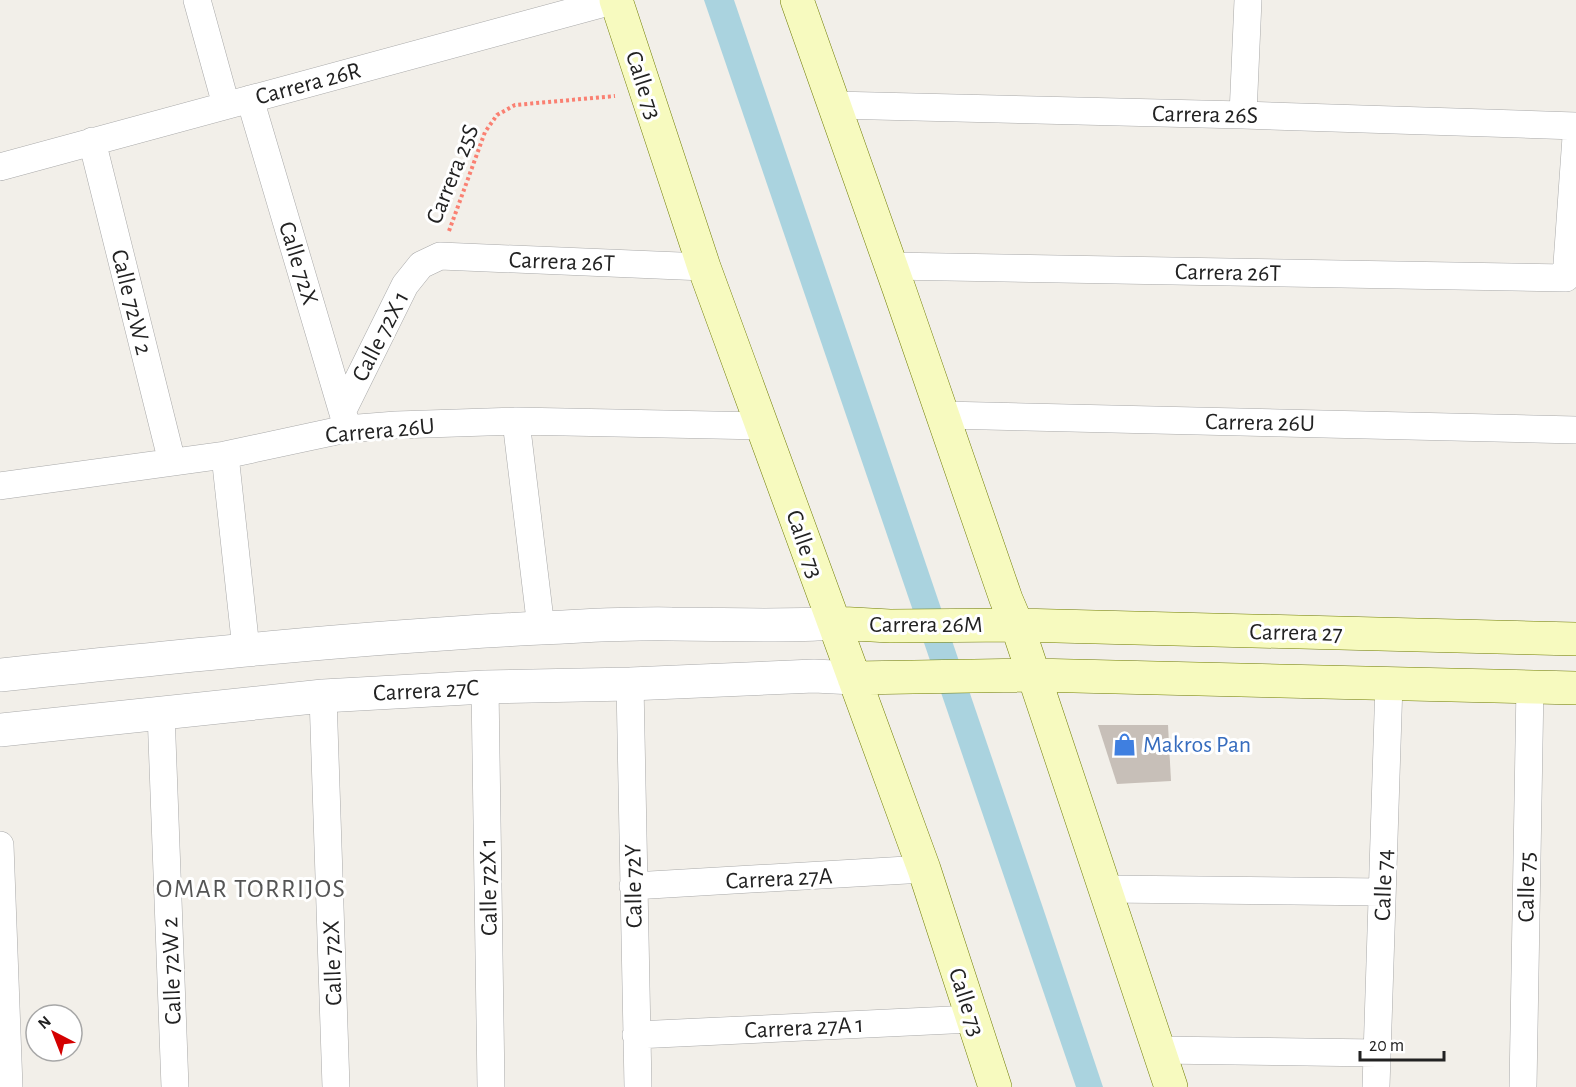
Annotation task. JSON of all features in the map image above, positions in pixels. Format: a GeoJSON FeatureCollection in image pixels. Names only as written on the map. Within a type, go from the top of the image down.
{"type":"FeatureCollection","features":[{"type":"Feature","properties":{"kind":"main road","name":"Calle 73"},"geometry":{"type":"LineString","coordinates":[[616,0],[704,267],[924,869],[995,1087]]}},
{"type":"Feature","properties":{"kind":"main road"},"geometry":{"type":"LineString","coordinates":[[797,0],[1017,625],[1171,1087]]}},
{"type":"Feature","properties":{"kind":"main road","name":"Carrera 26M"},"geometry":{"type":"LineString","coordinates":[[835,624],[1017,625]]}},
{"type":"Feature","properties":{"kind":"main road","name":"Carrera 27"},"geometry":{"type":"LineString","coordinates":[[1017,625],[1576,639]]}},
{"type":"Feature","properties":{"kind":"main road"},"geometry":{"type":"LineString","coordinates":[[854,678],[1032,675]]}},
{"type":"Feature","properties":{"kind":"main road","name":"Carrera 27"},"geometry":{"type":"LineString","coordinates":[[1032,675],[1576,688]]}},
{"type":"Feature","properties":{"kind":"street","name":"Calle 72X"},"geometry":{"type":"LineString","coordinates":[[197,0],[238,102],[345,419]]}},
{"type":"Feature","properties":{"kind":"street","name":"Carrera 26R"},"geometry":{"type":"LineString","coordinates":[[0,166],[616,0]]}},
{"type":"Feature","properties":{"kind":"street"},"geometry":{"type":"LineString","coordinates":[[1244,115],[1248,0]]}},
{"type":"Feature","properties":{"kind":"street","name":"Carrera 26S"},"geometry":{"type":"LineString","coordinates":[[834,105],[1576,126]]}},
{"type":"Feature","properties":{"kind":"street","name":"Carrera 26T"},"geometry":{"type":"LineString","coordinates":[[890,266],[1566,278],[1576,137]]}},
{"type":"Feature","properties":{"kind":"street","name":"Calle 72W 2"},"geometry":{"type":"LineString","coordinates":[[92,141],[172,462]]}},
{"type":"Feature","properties":{"kind":"street","name":"Carrera 26T"},"geometry":{"type":"LineString","coordinates":[[430,260],[704,267]]}},
{"type":"Feature","properties":{"kind":"street","name":"Calle 72X 1"},"geometry":{"type":"LineString","coordinates":[[345,419],[405,285],[430,260]]}},
{"type":"Feature","properties":{"kind":"street","name":"Carrera 26U"},"geometry":{"type":"LineString","coordinates":[[943,415],[1576,430]]}},
{"type":"Feature","properties":{"kind":"street","name":"Carrera 26U"},"geometry":{"type":"LineString","coordinates":[[0,486],[225,455],[345,419],[396,425],[516,421],[763,426]]}},
{"type":"Feature","properties":{"kind":"street"},"geometry":{"type":"LineString","coordinates":[[516,421],[541,628]]}},
{"type":"Feature","properties":{"kind":"street"},"geometry":{"type":"LineString","coordinates":[[225,455],[246,649]]}},
{"type":"Feature","properties":{"kind":"street"},"geometry":{"type":"LineString","coordinates":[[0,675],[246,649],[541,628],[671,624],[797,626],[835,624]]}},
{"type":"Feature","properties":{"kind":"street","name":"Carrera 27C"},"geometry":{"type":"LineString","coordinates":[[0,730],[323,696],[486,687],[630,684],[814,676],[854,678]]}},
{"type":"Feature","properties":{"kind":"street","name":"Calle 74"},"geometry":{"type":"LineString","coordinates":[[1376,1087],[1389,683]]}},
{"type":"Feature","properties":{"kind":"street","name":"Calle 72Y"},"geometry":{"type":"LineString","coordinates":[[630,684],[638,1087]]}},
{"type":"Feature","properties":{"kind":"street","name":"Calle 75"},"geometry":{"type":"LineString","coordinates":[[1523,1087],[1530,686]]}},
{"type":"Feature","properties":{"kind":"street","name":"Calle 72X 1"},"geometry":{"type":"LineString","coordinates":[[486,687],[491,1087]]}},
{"type":"Feature","properties":{"kind":"street","name":"Calle 72X"},"geometry":{"type":"LineString","coordinates":[[323,696],[336,1087]]}},
{"type":"Feature","properties":{"kind":"street","name":"Calle 72W 2"},"geometry":{"type":"LineString","coordinates":[[161,712],[175,1087]]}},
{"type":"Feature","properties":{"kind":"street"},"geometry":{"type":"LineString","coordinates":[[0,845],[9,1087]]}},
{"type":"Feature","properties":{"kind":"street","name":"Carrera 27A"},"geometry":{"type":"LineString","coordinates":[[633,886],[924,869]]}},
{"type":"Feature","properties":{"kind":"street"},"geometry":{"type":"LineString","coordinates":[[1106,889],[1382,892]]}},
{"type":"Feature","properties":{"kind":"street","name":"Carrera 27A 1"},"geometry":{"type":"LineString","coordinates":[[636,1035],[972,1019]]}},
{"type":"Feature","properties":{"kind":"street"},"geometry":{"type":"LineString","coordinates":[[1158,1050],[1377,1053]]}},
{"type":"Feature","properties":{"kind":"path","name":"Carrera 25S"},"geometry":{"type":"LineString","coordinates":[[430,260],[485,132],[497,115],[515,105],[646,92]]}},
{"type":"Feature","properties":{"kind":"water"},"geometry":{"type":"Polygon","coordinates":[[[704,0],[734,0],[1103,1087],[1076,1087],[704,0]]]}},
{"type":"Feature","properties":{"kind":"building"},"geometry":{"type":"Polygon","coordinates":[[[1098,725],[1168,725],[1171,781],[1117,784],[1098,725]]]}},
{"type":"Feature","properties":{"kind":"place","name":"Makros Pan"},"geometry":{"type":"Point","coordinates":[1125,744]}},
{"type":"Feature","properties":{"kind":"district","name":"OMAR TORRIJOS"},"geometry":{"type":"Point","coordinates":[251,888]}}]}
